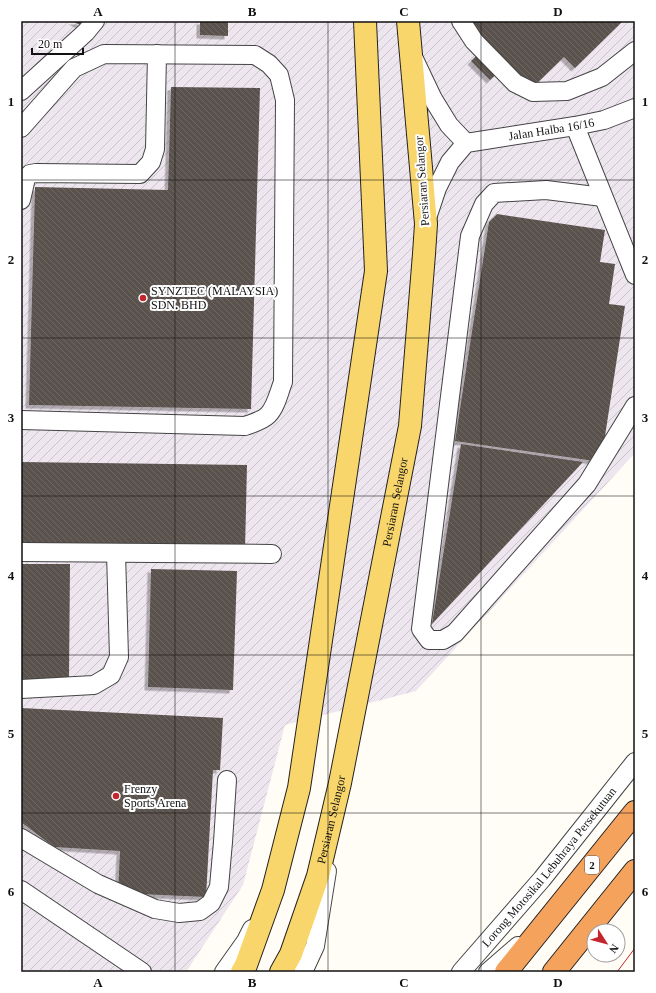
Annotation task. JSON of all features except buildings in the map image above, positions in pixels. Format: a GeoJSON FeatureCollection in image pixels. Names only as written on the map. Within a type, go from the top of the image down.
{"type":"FeatureCollection","features":[{"type":"Feature","properties":{"kind":"highway","name":"2"},"geometry":{"type":"LineString","coordinates":[[506,972],[635,812]]}},
{"type":"Feature","properties":{"kind":"highway"},"geometry":{"type":"LineString","coordinates":[[554,972],[635,870]]}},
{"type":"Feature","properties":{"kind":"main road"},"geometry":{"type":"LineString","coordinates":[[242,972],[246,965],[273,890],[299,788],[376,271],[365,21]]}},
{"type":"Feature","properties":{"kind":"main road","name":"Persiaran Selangor"},"geometry":{"type":"LineString","coordinates":[[281,972],[291,954],[318,876],[340,783],[410,426],[426,224],[408,21]]}},
{"type":"Feature","properties":{"kind":"street"},"geometry":{"type":"LineString","coordinates":[[21,91],[86,32],[95,21]]}},
{"type":"Feature","properties":{"kind":"street"},"geometry":{"type":"LineString","coordinates":[[461,21],[474,41],[516,83],[533,92],[567,91],[602,77],[635,51]]}},
{"type":"Feature","properties":{"kind":"street"},"geometry":{"type":"LineString","coordinates":[[411,53],[437,106],[449,125],[466,143],[450,162],[437,188],[426,224]]}},
{"type":"Feature","properties":{"kind":"street"},"geometry":{"type":"LineString","coordinates":[[21,128],[74,68],[104,54],[255,55],[269,64],[279,75],[285,100],[282,382],[269,414],[259,421],[245,426],[21,420]]}},
{"type":"Feature","properties":{"kind":"street"},"geometry":{"type":"LineString","coordinates":[[21,200],[26,178],[26,169],[36,173],[140,174],[151,162],[155,149],[157,54]]}},
{"type":"Feature","properties":{"kind":"street","name":"Jalan Halba 16/16"},"geometry":{"type":"LineString","coordinates":[[466,143],[604,120],[635,108]]}},
{"type":"Feature","properties":{"kind":"street"},"geometry":{"type":"LineString","coordinates":[[575,126],[635,275]]}},
{"type":"Feature","properties":{"kind":"street"},"geometry":{"type":"LineString","coordinates":[[603,197],[546,190],[494,193],[484,204],[470,236],[421,629],[428,640],[443,640],[455,633],[587,484],[635,406]]}},
{"type":"Feature","properties":{"kind":"street"},"geometry":{"type":"LineString","coordinates":[[21,552],[272,554]]}},
{"type":"Feature","properties":{"kind":"street"},"geometry":{"type":"LineString","coordinates":[[21,689],[94,685],[111,675],[119,657],[116,553]]}},
{"type":"Feature","properties":{"kind":"street","name":"Lorong Motosikal Lebuhraya Persekutuan"},"geometry":{"type":"LineString","coordinates":[[461,972],[542,879],[635,762]]}},
{"type":"Feature","properties":{"kind":"street"},"geometry":{"type":"LineString","coordinates":[[21,838],[98,884],[155,909],[179,913],[200,911],[211,903],[219,887],[226,780]]}},
{"type":"Feature","properties":{"kind":"street"},"geometry":{"type":"LineString","coordinates":[[303,972],[315,946],[340,783]]}},
{"type":"Feature","properties":{"kind":"street"},"geometry":{"type":"LineString","coordinates":[[21,890],[142,972]]}},
{"type":"Feature","properties":{"kind":"street"},"geometry":{"type":"LineString","coordinates":[[224,972],[246,941],[273,890]]}},
{"type":"Feature","properties":{"kind":"street"},"geometry":{"type":"LineString","coordinates":[[488,972],[549,919]]}},
{"type":"Feature","properties":{"kind":"shaded area"},"geometry":{"type":"Polygon","coordinates":[[[21,21],[635,21],[635,453],[416,691],[285,725],[243,885],[186,972],[21,972],[21,21]]]}},
{"type":"Feature","properties":{"kind":"tram line"},"geometry":{"type":"LineString","coordinates":[[617,972],[635,948]]}},
{"type":"Feature","properties":{"kind":"place","name":"SYNZTEC (MALAYSIA) SDN. BHD"},"geometry":{"type":"Point","coordinates":[143,298]}},
{"type":"Feature","properties":{"kind":"place","name":"Frenzy Sports Arena"},"geometry":{"type":"Point","coordinates":[116,796]}}]}
